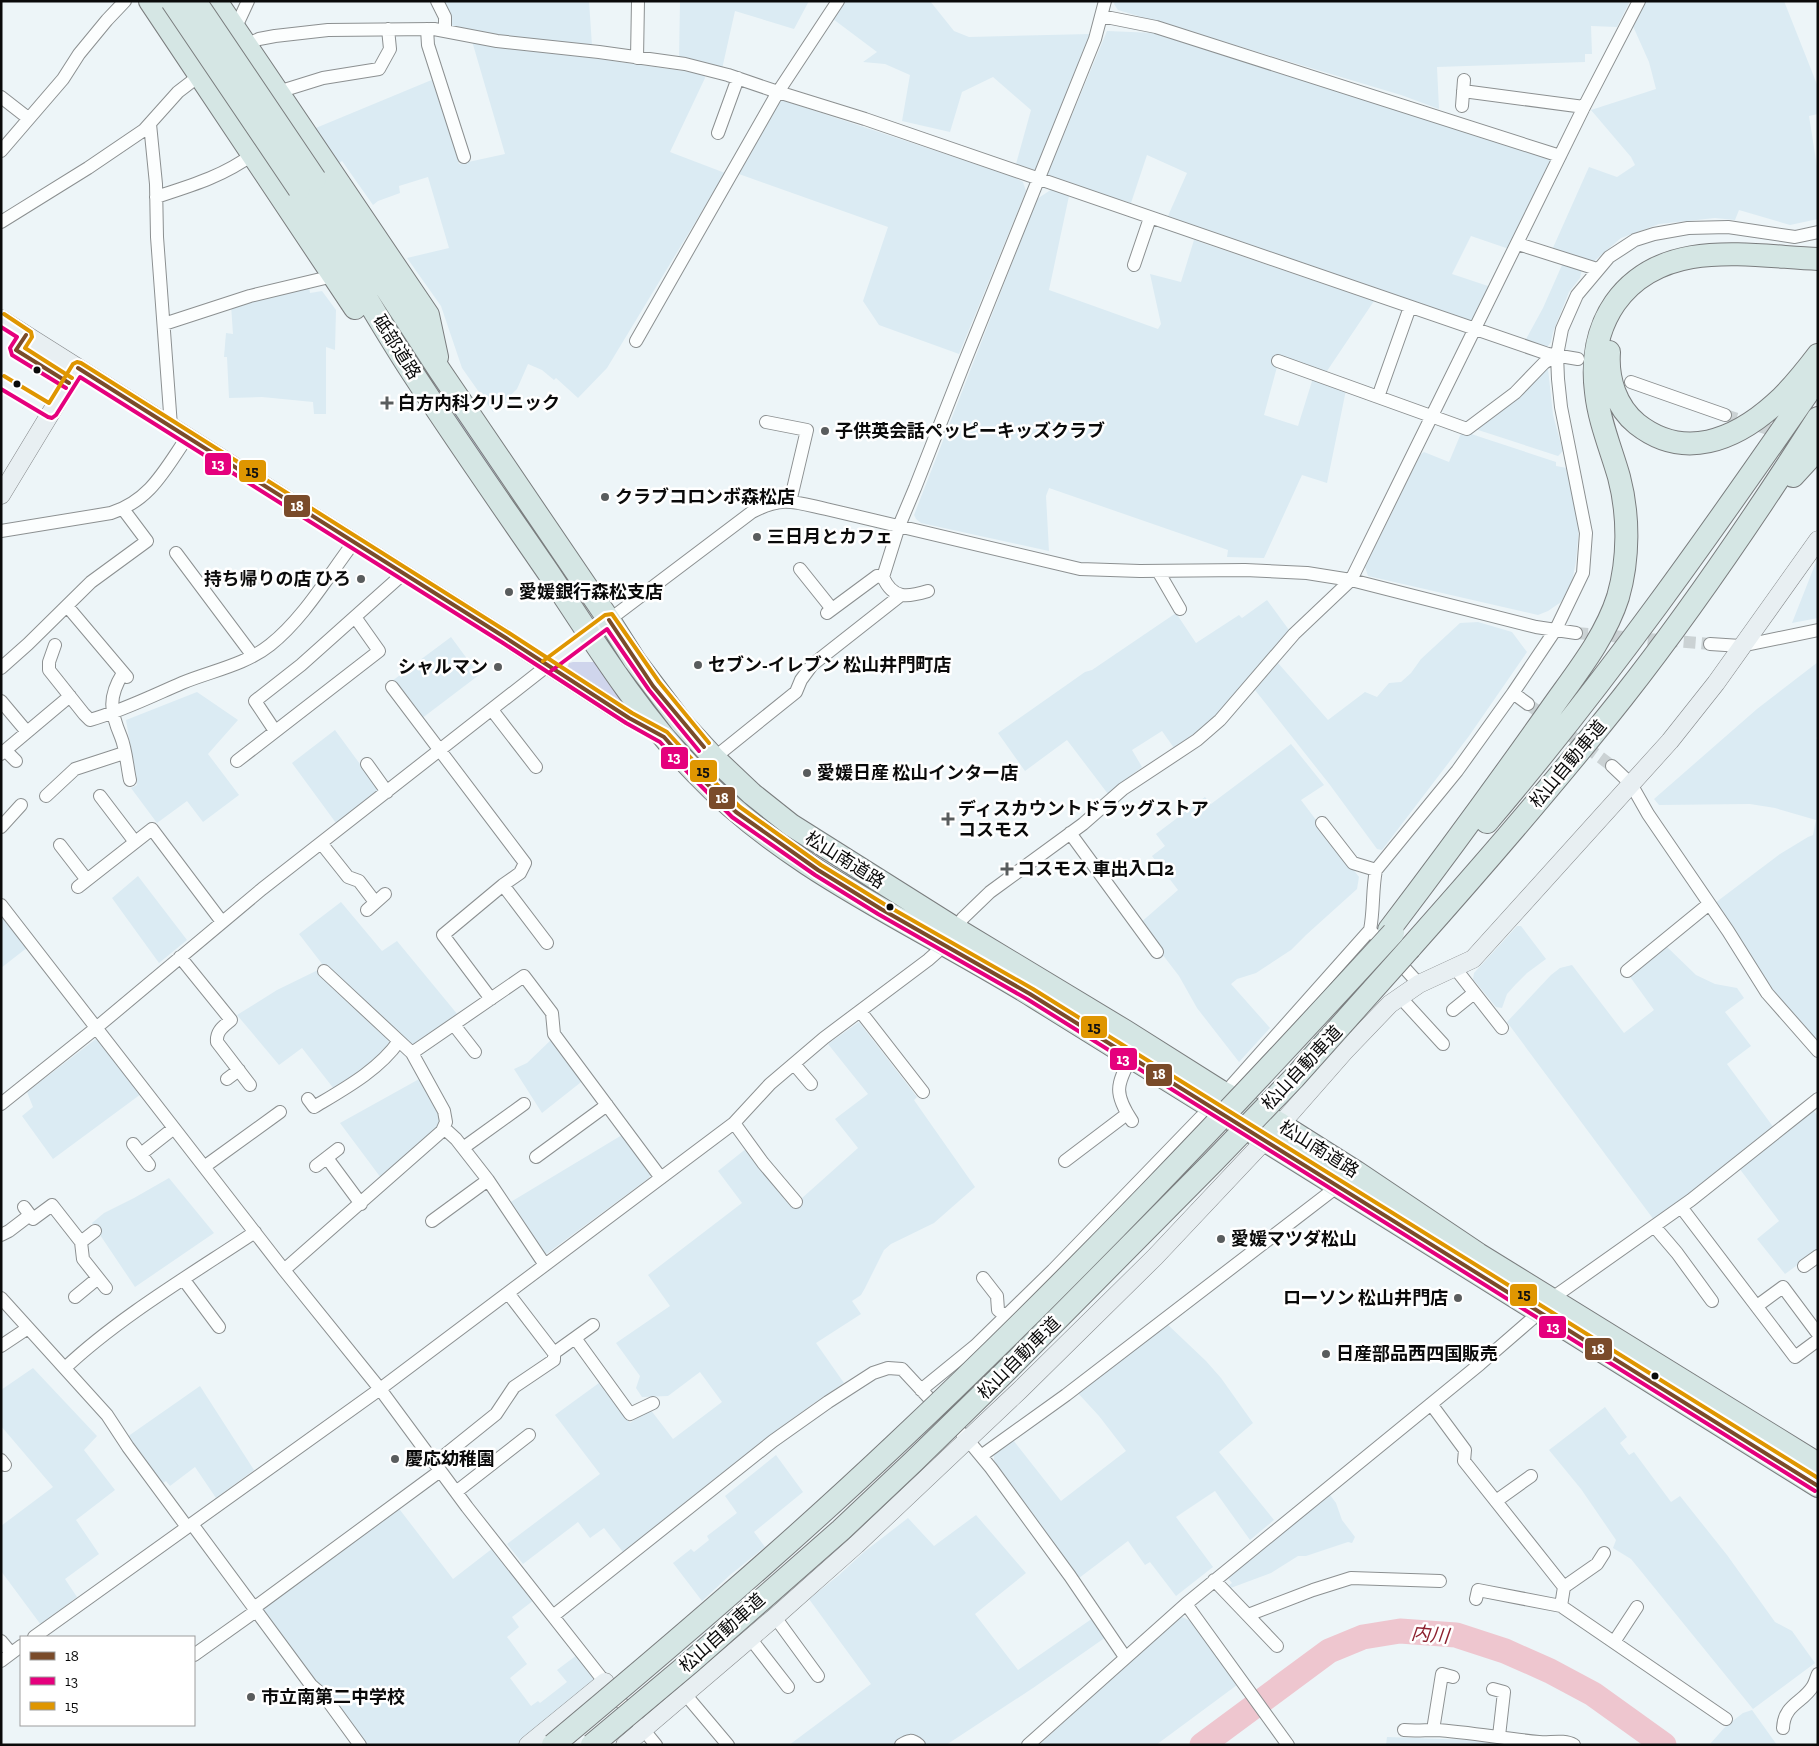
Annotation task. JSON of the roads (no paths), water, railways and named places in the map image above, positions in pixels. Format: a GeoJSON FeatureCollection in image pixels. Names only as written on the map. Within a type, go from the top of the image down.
{"type":"FeatureCollection","features":[{"type":"Feature","properties":{"kind":"highway"},"geometry":{"type":"LineString","coordinates":[[150,1],[379,342],[413,374]]}},
{"type":"Feature","properties":{"kind":"highway","name":"砥部道路"},"geometry":{"type":"LineString","coordinates":[[172,1],[307,184],[440,371],[635,661],[681,722]]}},
{"type":"Feature","properties":{"kind":"highway","name":"砥部道路"},"geometry":{"type":"LineString","coordinates":[[195,1],[307,184],[353,276],[413,374],[589,634],[664,738]]}},
{"type":"Feature","properties":{"kind":"highway"},"geometry":{"type":"LineString","coordinates":[[216,1],[428,315],[440,371]]}},
{"type":"Feature","properties":{"kind":"highway"},"geometry":{"type":"LineString","coordinates":[[1384,931],[1481,809],[1591,651],[1608,621],[1618,596],[1626,552],[1625,505],[1596,391],[1598,334],[1608,313],[1620,295],[1636,280],[1653,269],[1672,261],[1718,254],[1818,259]]}},
{"type":"Feature","properties":{"kind":"highway"},"geometry":{"type":"LineString","coordinates":[[1818,271],[1749,266],[1719,267],[1689,271],[1669,277],[1650,287],[1629,306],[1619,321],[1613,336],[1608,368],[1622,408],[1632,420],[1646,431],[1661,439],[1691,444],[1718,440],[1738,431],[1775,404],[1818,355]]}},
{"type":"Feature","properties":{"kind":"highway","name":"松山自動車道"},"geometry":{"type":"LineString","coordinates":[[553,1745],[751,1577],[896,1444],[1068,1276],[1245,1094],[1359,970],[1384,931],[1537,763],[1679,576],[1818,378]]}},
{"type":"Feature","properties":{"kind":"highway","name":"松山自動車道"},"geometry":{"type":"LineString","coordinates":[[592,1745],[692,1661],[840,1530],[913,1462],[1002,1376],[1294,1078],[1538,801],[1624,696],[1743,532],[1818,418]]}},
{"type":"Feature","properties":{"kind":"highway"},"geometry":{"type":"LineString","coordinates":[[1743,532],[1818,449]]}},
{"type":"Feature","properties":{"kind":"highway","name":"松山南道路"},"geometry":{"type":"LineString","coordinates":[[681,722],[714,758],[752,794],[791,825],[1030,994],[1131,1058],[1272,1132],[1356,1172],[1478,1254],[1545,1306],[1818,1486]]}},
{"type":"Feature","properties":{"kind":"highway","name":"松山南道路"},"geometry":{"type":"LineString","coordinates":[[664,738],[736,812],[789,850],[881,909],[951,937],[1125,1031],[1220,1091],[1338,1187],[1818,1464]]}},
{"type":"Feature","properties":{"kind":"street"},"geometry":{"type":"LineString","coordinates":[[1,151],[62,78],[107,20],[125,1]]}},
{"type":"Feature","properties":{"kind":"street"},"geometry":{"type":"LineString","coordinates":[[1,222],[88,168],[150,124],[159,111],[178,92],[240,37],[248,1]]}},
{"type":"Feature","properties":{"kind":"street"},"geometry":{"type":"LineString","coordinates":[[437,1],[445,17],[445,31]]}},
{"type":"Feature","properties":{"kind":"street"},"geometry":{"type":"LineString","coordinates":[[637,58],[638,1]]}},
{"type":"Feature","properties":{"kind":"street"},"geometry":{"type":"LineString","coordinates":[[636,341],[778,92],[838,1]]}},
{"type":"Feature","properties":{"kind":"street"},"geometry":{"type":"LineString","coordinates":[[928,591],[910,596],[901,596],[891,590],[883,576],[899,526],[1095,39],[1105,1]]}},
{"type":"Feature","properties":{"kind":"street"},"geometry":{"type":"LineString","coordinates":[[35,1636],[380,1389],[734,1123],[770,1084],[860,1011],[928,960],[951,937],[963,918],[990,892],[1070,833],[1123,789],[1196,740],[1220,720],[1294,634],[1351,580],[1584,107],[1639,1]]}},
{"type":"Feature","properties":{"kind":"street"},"geometry":{"type":"LineString","coordinates":[[1101,16],[1156,27],[1560,156]]}},
{"type":"Feature","properties":{"kind":"street"},"geometry":{"type":"LineString","coordinates":[[278,92],[323,78],[379,68],[390,49],[388,29]]}},
{"type":"Feature","properties":{"kind":"street"},"geometry":{"type":"LineString","coordinates":[[240,37],[275,36],[328,30],[427,29],[498,41],[685,64],[738,78],[865,119],[1548,354],[1578,359]]}},
{"type":"Feature","properties":{"kind":"street"},"geometry":{"type":"LineString","coordinates":[[427,29],[428,45],[464,158]]}},
{"type":"Feature","properties":{"kind":"street"},"geometry":{"type":"LineString","coordinates":[[718,133],[738,78]]}},
{"type":"Feature","properties":{"kind":"street"},"geometry":{"type":"LineString","coordinates":[[1462,106],[1464,86],[1584,107]]}},
{"type":"Feature","properties":{"kind":"street"},"geometry":{"type":"LineString","coordinates":[[1,97],[28,118]]}},
{"type":"Feature","properties":{"kind":"street"},"geometry":{"type":"LineString","coordinates":[[150,124],[171,426]]}},
{"type":"Feature","properties":{"kind":"street"},"geometry":{"type":"LineString","coordinates":[[156,197],[228,171],[237,167],[253,154]]}},
{"type":"Feature","properties":{"kind":"street"},"geometry":{"type":"LineString","coordinates":[[1134,265],[1150,218]]}},
{"type":"Feature","properties":{"kind":"street"},"geometry":{"type":"LineString","coordinates":[[1420,984],[1373,913],[1373,884],[1376,870],[1457,771],[1513,693],[1556,629],[1583,573],[1586,533],[1561,407],[1558,379],[1557,355],[1562,328],[1570,306],[1584,285],[1609,257],[1636,240],[1654,234],[1688,228],[1728,227],[1796,237],[1818,232]]}},
{"type":"Feature","properties":{"kind":"street"},"geometry":{"type":"LineString","coordinates":[[1518,244],[1597,269]]}},
{"type":"Feature","properties":{"kind":"street"},"geometry":{"type":"LineString","coordinates":[[164,324],[250,296],[325,278],[332,273]]}},
{"type":"Feature","properties":{"kind":"street"},"geometry":{"type":"LineString","coordinates":[[1378,397],[1410,307]]}},
{"type":"Feature","properties":{"kind":"street"},"geometry":{"type":"LineString","coordinates":[[1,319],[404,573],[629,718],[664,738]]}},
{"type":"Feature","properties":{"kind":"street"},"geometry":{"type":"LineString","coordinates":[[1278,361],[1467,429],[1515,393],[1544,364],[1557,355]]}},
{"type":"Feature","properties":{"kind":"street"},"geometry":{"type":"LineString","coordinates":[[1,495],[78,368]]}},
{"type":"Feature","properties":{"kind":"street"},"geometry":{"type":"LineString","coordinates":[[1631,382],[1725,415]]}},
{"type":"Feature","properties":{"kind":"street"},"geometry":{"type":"LineString","coordinates":[[766,422],[807,430],[790,502]]}},
{"type":"Feature","properties":{"kind":"street"},"geometry":{"type":"LineString","coordinates":[[1,531],[111,513],[136,503],[147,492],[188,436]]}},
{"type":"Feature","properties":{"kind":"street"},"geometry":{"type":"LineString","coordinates":[[1,1104],[96,1028],[222,922],[547,666],[752,512],[766,505],[784,501],[790,502],[1080,569],[1158,571],[1245,570],[1307,573],[1351,580],[1536,627],[1576,633]]}},
{"type":"Feature","properties":{"kind":"street"},"geometry":{"type":"LineString","coordinates":[[1,668],[42,631],[91,582],[147,541],[126,513],[125,508]]}},
{"type":"Feature","properties":{"kind":"street"},"geometry":{"type":"LineString","coordinates":[[625,1745],[856,1545],[1020,1390],[1155,1257],[1390,1004],[1420,984],[1473,959],[1631,784],[1693,712],[1818,540]]}},
{"type":"Feature","properties":{"kind":"street"},"geometry":{"type":"LineString","coordinates":[[42,631],[59,649],[49,662],[49,670],[90,720],[112,714],[253,656],[272,644],[288,628],[354,542]]}},
{"type":"Feature","properties":{"kind":"street"},"geometry":{"type":"LineString","coordinates":[[176,552],[253,656]]}},
{"type":"Feature","properties":{"kind":"street"},"geometry":{"type":"LineString","coordinates":[[800,569],[829,611],[877,576],[883,576]]}},
{"type":"Feature","properties":{"kind":"street"},"geometry":{"type":"LineString","coordinates":[[1158,571],[1180,608]]}},
{"type":"Feature","properties":{"kind":"street"},"geometry":{"type":"LineString","coordinates":[[275,731],[255,701],[302,665],[404,573]]}},
{"type":"Feature","properties":{"kind":"street"},"geometry":{"type":"LineString","coordinates":[[696,773],[796,692],[801,680],[812,664],[901,596]]}},
{"type":"Feature","properties":{"kind":"street"},"geometry":{"type":"LineString","coordinates":[[67,606],[125,675],[115,686],[112,714],[121,737],[130,780]]}},
{"type":"Feature","properties":{"kind":"street"},"geometry":{"type":"LineString","coordinates":[[237,761],[379,651],[356,617]]}},
{"type":"Feature","properties":{"kind":"street"},"geometry":{"type":"LineString","coordinates":[[1710,644],[1741,646],[1818,630]]}},
{"type":"Feature","properties":{"kind":"street"},"geometry":{"type":"LineString","coordinates":[[392,687],[525,863],[520,873],[443,935],[491,999]]}},
{"type":"Feature","properties":{"kind":"street"},"geometry":{"type":"LineString","coordinates":[[1513,693],[1528,704]]}},
{"type":"Feature","properties":{"kind":"street"},"geometry":{"type":"LineString","coordinates":[[16,761],[4,752],[70,696]]}},
{"type":"Feature","properties":{"kind":"street"},"geometry":{"type":"LineString","coordinates":[[1,701],[27,732]]}},
{"type":"Feature","properties":{"kind":"street"},"geometry":{"type":"LineString","coordinates":[[492,710],[536,767]]}},
{"type":"Feature","properties":{"kind":"street"},"geometry":{"type":"LineString","coordinates":[[65,795],[50,791],[75,769],[124,753]]}},
{"type":"Feature","properties":{"kind":"street"},"geometry":{"type":"LineString","coordinates":[[367,764],[387,792]]}},
{"type":"Feature","properties":{"kind":"street"},"geometry":{"type":"LineString","coordinates":[[1612,766],[1631,784],[1648,814],[1728,931],[1767,993],[1818,1051]]}},
{"type":"Feature","properties":{"kind":"street"},"geometry":{"type":"LineString","coordinates":[[100,796],[136,842]]}},
{"type":"Feature","properties":{"kind":"street"},"geometry":{"type":"LineString","coordinates":[[1,827],[19,814]]}},
{"type":"Feature","properties":{"kind":"street"},"geometry":{"type":"LineString","coordinates":[[1322,822],[1353,863],[1376,870]]}},
{"type":"Feature","properties":{"kind":"street"},"geometry":{"type":"LineString","coordinates":[[60,845],[82,884],[152,829],[222,922]]}},
{"type":"Feature","properties":{"kind":"street"},"geometry":{"type":"LineString","coordinates":[[1070,833],[1158,952]]}},
{"type":"Feature","properties":{"kind":"street"},"geometry":{"type":"LineString","coordinates":[[321,843],[348,877],[359,881],[376,902]]}},
{"type":"Feature","properties":{"kind":"street"},"geometry":{"type":"LineString","coordinates":[[503,885],[547,943]]}},
{"type":"Feature","properties":{"kind":"street"},"geometry":{"type":"LineString","coordinates":[[1627,970],[1708,904]]}},
{"type":"Feature","properties":{"kind":"street"},"geometry":{"type":"LineString","coordinates":[[1,905],[284,1270],[380,1389],[456,1492],[656,1745]]}},
{"type":"Feature","properties":{"kind":"street"},"geometry":{"type":"LineString","coordinates":[[1232,1085],[1384,931]]}},
{"type":"Feature","properties":{"kind":"street"},"geometry":{"type":"LineString","coordinates":[[180,957],[231,1020],[219,1030],[216,1036],[217,1042],[250,1085]]}},
{"type":"Feature","properties":{"kind":"street"},"geometry":{"type":"LineString","coordinates":[[1455,968],[1502,1028]]}},
{"type":"Feature","properties":{"kind":"street"},"geometry":{"type":"LineString","coordinates":[[324,971],[412,1053],[444,1111],[444,1128],[463,1148],[488,1180],[545,1265]]}},
{"type":"Feature","properties":{"kind":"street"},"geometry":{"type":"LineString","coordinates":[[412,1053],[524,976],[552,1013],[554,1034],[661,1178]]}},
{"type":"Feature","properties":{"kind":"street"},"geometry":{"type":"LineString","coordinates":[[1453,1010],[1474,993]]}},
{"type":"Feature","properties":{"kind":"street"},"geometry":{"type":"LineString","coordinates":[[1400,997],[1443,1044]]}},
{"type":"Feature","properties":{"kind":"street"},"geometry":{"type":"LineString","coordinates":[[860,1011],[923,1092]]}},
{"type":"Feature","properties":{"kind":"street"},"geometry":{"type":"LineString","coordinates":[[454,1025],[475,1052]]}},
{"type":"Feature","properties":{"kind":"street"},"geometry":{"type":"LineString","coordinates":[[308,1099],[314,1107],[330,1097],[382,1062],[399,1041]]}},
{"type":"Feature","properties":{"kind":"street"},"geometry":{"type":"LineString","coordinates":[[1065,1161],[1130,1118],[1121,1102],[1119,1091],[1122,1074],[1131,1058]]}},
{"type":"Feature","properties":{"kind":"street"},"geometry":{"type":"LineString","coordinates":[[794,1064],[811,1084]]}},
{"type":"Feature","properties":{"kind":"street"},"geometry":{"type":"LineString","coordinates":[[227,1079],[239,1070]]}},
{"type":"Feature","properties":{"kind":"street"},"geometry":{"type":"LineString","coordinates":[[1028,1745],[1214,1580],[1431,1404],[1545,1306],[1681,1207],[1818,1100]]}},
{"type":"Feature","properties":{"kind":"street"},"geometry":{"type":"LineString","coordinates":[[463,1148],[524,1104]]}},
{"type":"Feature","properties":{"kind":"street"},"geometry":{"type":"LineString","coordinates":[[545,1155],[607,1104]]}},
{"type":"Feature","properties":{"kind":"street"},"geometry":{"type":"LineString","coordinates":[[204,1166],[280,1112]]}},
{"type":"Feature","properties":{"kind":"street"},"geometry":{"type":"LineString","coordinates":[[921,1390],[975,1346],[1053,1270],[1202,1117]]}},
{"type":"Feature","properties":{"kind":"street"},"geometry":{"type":"LineString","coordinates":[[734,1123],[763,1163],[796,1202]]}},
{"type":"Feature","properties":{"kind":"street"},"geometry":{"type":"LineString","coordinates":[[141,1154],[174,1128]]}},
{"type":"Feature","properties":{"kind":"street"},"geometry":{"type":"LineString","coordinates":[[284,1270],[361,1204],[444,1128]]}},
{"type":"Feature","properties":{"kind":"street"},"geometry":{"type":"LineString","coordinates":[[133,1144],[149,1165]]}},
{"type":"Feature","properties":{"kind":"street"},"geometry":{"type":"LineString","coordinates":[[316,1166],[338,1149]]}},
{"type":"Feature","properties":{"kind":"street"},"geometry":{"type":"LineString","coordinates":[[326,1158],[361,1204]]}},
{"type":"Feature","properties":{"kind":"street"},"geometry":{"type":"LineString","coordinates":[[981,1456],[1066,1395],[1356,1172]]}},
{"type":"Feature","properties":{"kind":"street"},"geometry":{"type":"LineString","coordinates":[[432,1221],[488,1180]]}},
{"type":"Feature","properties":{"kind":"street"},"geometry":{"type":"LineString","coordinates":[[1,1235],[10,1231],[27,1211],[33,1219],[52,1206],[81,1242],[83,1259],[102,1283],[75,1296]]}},
{"type":"Feature","properties":{"kind":"street"},"geometry":{"type":"LineString","coordinates":[[1681,1207],[1795,1357],[1818,1340]]}},
{"type":"Feature","properties":{"kind":"street"},"geometry":{"type":"LineString","coordinates":[[1654,1226],[1677,1253],[1712,1302]]}},
{"type":"Feature","properties":{"kind":"street"},"geometry":{"type":"LineString","coordinates":[[81,1242],[95,1231]]}},
{"type":"Feature","properties":{"kind":"street"},"geometry":{"type":"LineString","coordinates":[[65,1368],[86,1348],[255,1232]]}},
{"type":"Feature","properties":{"kind":"street"},"geometry":{"type":"LineString","coordinates":[[1804,1266],[1818,1256]]}},
{"type":"Feature","properties":{"kind":"street"},"geometry":{"type":"LineString","coordinates":[[983,1278],[997,1296],[998,1310],[1005,1316]]}},
{"type":"Feature","properties":{"kind":"street"},"geometry":{"type":"LineString","coordinates":[[184,1280],[219,1327]]}},
{"type":"Feature","properties":{"kind":"street"},"geometry":{"type":"LineString","coordinates":[[1757,1306],[1783,1287],[1818,1334]]}},
{"type":"Feature","properties":{"kind":"street"},"geometry":{"type":"LineString","coordinates":[[195,1654],[255,1610],[438,1467],[496,1414],[514,1387],[554,1360],[554,1353],[508,1292]]}},
{"type":"Feature","properties":{"kind":"street"},"geometry":{"type":"LineString","coordinates":[[1,1298],[107,1415],[128,1447],[255,1610],[310,1685],[325,1697],[360,1745]]}},
{"type":"Feature","properties":{"kind":"street"},"geometry":{"type":"LineString","coordinates":[[554,1353],[593,1324]]}},
{"type":"Feature","properties":{"kind":"street"},"geometry":{"type":"LineString","coordinates":[[1,1346],[28,1328]]}},
{"type":"Feature","properties":{"kind":"street"},"geometry":{"type":"LineString","coordinates":[[575,1338],[630,1414],[653,1403]]}},
{"type":"Feature","properties":{"kind":"street"},"geometry":{"type":"LineString","coordinates":[[553,1616],[773,1441],[828,1402],[873,1373],[888,1368],[902,1369],[981,1456],[1070,1576],[1125,1657]]}},
{"type":"Feature","properties":{"kind":"street"},"geometry":{"type":"LineString","coordinates":[[1431,1404],[1465,1450],[1464,1461],[1564,1587]]}},
{"type":"Feature","properties":{"kind":"street"},"geometry":{"type":"LineString","coordinates":[[456,1492],[529,1435]]}},
{"type":"Feature","properties":{"kind":"street"},"geometry":{"type":"LineString","coordinates":[[1496,1501],[1531,1476]]}},
{"type":"Feature","properties":{"kind":"street"},"geometry":{"type":"LineString","coordinates":[[1561,1606],[1564,1587],[1597,1564],[1604,1553]]}},
{"type":"Feature","properties":{"kind":"street"},"geometry":{"type":"LineString","coordinates":[[1248,1616],[1313,1590],[1351,1578],[1440,1581]]}},
{"type":"Feature","properties":{"kind":"street"},"geometry":{"type":"LineString","coordinates":[[1214,1580],[1277,1646]]}},
{"type":"Feature","properties":{"kind":"street"},"geometry":{"type":"LineString","coordinates":[[1476,1599],[1478,1590],[1561,1606],[1726,1719]]}},
{"type":"Feature","properties":{"kind":"street"},"geometry":{"type":"LineString","coordinates":[[1186,1604],[1288,1745]]}},
{"type":"Feature","properties":{"kind":"street"},"geometry":{"type":"LineString","coordinates":[[1614,1642],[1637,1607]]}},
{"type":"Feature","properties":{"kind":"street"},"geometry":{"type":"LineString","coordinates":[[775,1617],[818,1676]]}},
{"type":"Feature","properties":{"kind":"street"},"geometry":{"type":"LineString","coordinates":[[750,1638],[788,1686]]}},
{"type":"Feature","properties":{"kind":"street"},"geometry":{"type":"LineString","coordinates":[[1,1641],[11,1654]]}},
{"type":"Feature","properties":{"kind":"street"},"geometry":{"type":"LineString","coordinates":[[1433,1730],[1442,1674],[1454,1677]]}},
{"type":"Feature","properties":{"kind":"street"},"geometry":{"type":"LineString","coordinates":[[1783,1728],[1783,1721],[1788,1710],[1813,1687],[1818,1674]]}},
{"type":"Feature","properties":{"kind":"street"},"geometry":{"type":"LineString","coordinates":[[528,1745],[605,1682]]}},
{"type":"Feature","properties":{"kind":"street"},"geometry":{"type":"LineString","coordinates":[[1493,1689],[1504,1692],[1499,1736]]}},
{"type":"Feature","properties":{"kind":"street"},"geometry":{"type":"LineString","coordinates":[[686,1694],[728,1745]]}},
{"type":"Feature","properties":{"kind":"street"},"geometry":{"type":"LineString","coordinates":[[1404,1730],[1433,1730],[1540,1742],[1569,1742],[1574,1745]]}},
{"type":"Feature","properties":{"kind":"street"},"geometry":{"type":"LineString","coordinates":[[901,1745],[913,1740],[919,1745]]}},
{"type":"Feature","properties":{"kind":"waterway","name":"内川"},"geometry":{"type":"LineString","coordinates":[[1202,1745],[1329,1651],[1363,1637],[1400,1631],[1456,1635],[1505,1651],[1550,1671],[1593,1694],[1664,1745]]}},
{"type":"Feature","properties":{"kind":"tunnel"},"geometry":{"type":"LineString","coordinates":[[1725,415],[1808,442]]}},
{"type":"Feature","properties":{"kind":"tunnel"},"geometry":{"type":"LineString","coordinates":[[1576,633],[1710,644]]}},
{"type":"Feature","properties":{"kind":"tunnel"},"geometry":{"type":"LineString","coordinates":[[1528,704],[1612,766]]}},
{"type":"Feature","properties":{"kind":"place","name":"白方内科クリニック"},"geometry":{"type":"Point","coordinates":[387,403]}},
{"type":"Feature","properties":{"kind":"place","name":"子供英会話ペッピーキッズクラブ"},"geometry":{"type":"Point","coordinates":[825,431]}},
{"type":"Feature","properties":{"kind":"place","name":"クラブコロンボ森松店"},"geometry":{"type":"Point","coordinates":[605,497]}},
{"type":"Feature","properties":{"kind":"place","name":"三日月とカフェ"},"geometry":{"type":"Point","coordinates":[757,537]}},
{"type":"Feature","properties":{"kind":"place","name":"持ち帰りの店 ひろ"},"geometry":{"type":"Point","coordinates":[361,579]}},
{"type":"Feature","properties":{"kind":"place","name":"愛媛銀行森松支店"},"geometry":{"type":"Point","coordinates":[509,592]}},
{"type":"Feature","properties":{"kind":"place","name":"セブン-イレブン 松山井門町店"},"geometry":{"type":"Point","coordinates":[698,665]}},
{"type":"Feature","properties":{"kind":"place","name":"シャルマン"},"geometry":{"type":"Point","coordinates":[498,667]}},
{"type":"Feature","properties":{"kind":"place","name":"愛媛日産 松山インター店"},"geometry":{"type":"Point","coordinates":[807,773]}},
{"type":"Feature","properties":{"kind":"place","name":"ディスカウントドラッグストア コスモス"},"geometry":{"type":"Point","coordinates":[948,819]}},
{"type":"Feature","properties":{"kind":"place","name":"コスモス 車出入口2"},"geometry":{"type":"Point","coordinates":[1007,869]}},
{"type":"Feature","properties":{"kind":"place","name":"愛媛マツダ松山"},"geometry":{"type":"Point","coordinates":[1221,1239]}},
{"type":"Feature","properties":{"kind":"place","name":"ローソン 松山井門店"},"geometry":{"type":"Point","coordinates":[1458,1298]}},
{"type":"Feature","properties":{"kind":"place","name":"日産部品西四国販売"},"geometry":{"type":"Point","coordinates":[1326,1354]}},
{"type":"Feature","properties":{"kind":"place","name":"慶応幼稚園"},"geometry":{"type":"Point","coordinates":[395,1459]}},
{"type":"Feature","properties":{"kind":"place","name":"市立南第二中学校"},"geometry":{"type":"Point","coordinates":[251,1697]}}]}
